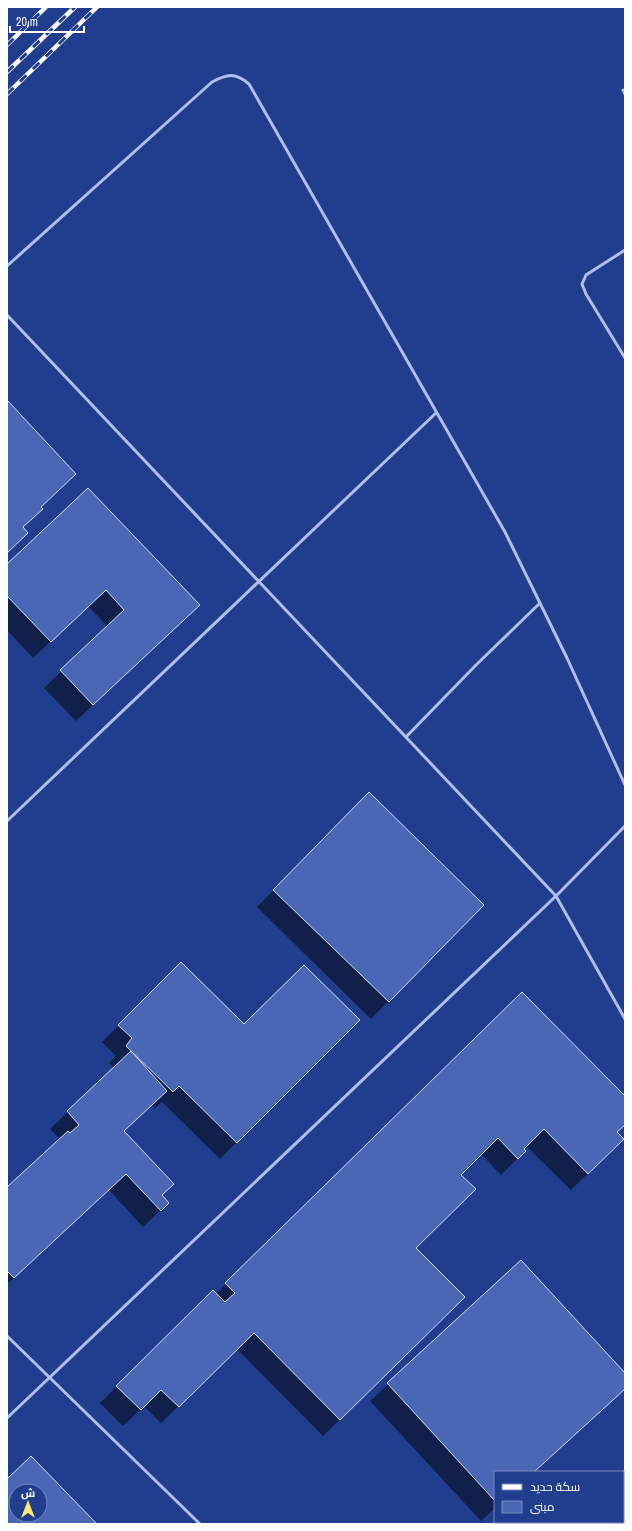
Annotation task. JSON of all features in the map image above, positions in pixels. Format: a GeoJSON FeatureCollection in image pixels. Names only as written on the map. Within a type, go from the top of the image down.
{"type":"FeatureCollection","features":[{"type":"Feature","properties":{"kind":"lane"},"geometry":{"type":"LineString","coordinates":[[7,266],[212,82],[221,77],[230,75],[249,84],[505,532],[567,658],[625,785]]}},
{"type":"Feature","properties":{"kind":"lane"},"geometry":{"type":"LineString","coordinates":[[623,90],[625,94]]}},
{"type":"Feature","properties":{"kind":"lane"},"geometry":{"type":"LineString","coordinates":[[625,250],[586,275],[582,284],[586,294],[625,358]]}},
{"type":"Feature","properties":{"kind":"lane"},"geometry":{"type":"LineString","coordinates":[[7,315],[556,896],[625,1019]]}},
{"type":"Feature","properties":{"kind":"lane"},"geometry":{"type":"LineString","coordinates":[[7,820],[436,413]]}},
{"type":"Feature","properties":{"kind":"lane"},"geometry":{"type":"LineString","coordinates":[[406,737],[540,603]]}},
{"type":"Feature","properties":{"kind":"lane"},"geometry":{"type":"LineString","coordinates":[[7,1418],[556,896],[625,826]]}},
{"type":"Feature","properties":{"kind":"lane"},"geometry":{"type":"LineString","coordinates":[[7,1336],[200,1524]]}},
{"type":"Feature","properties":{"kind":"building"},"geometry":{"type":"Polygon","coordinates":[[[7,400],[76,474],[41,507],[43,509],[23,527],[28,533],[7,553],[7,400]]]}},
{"type":"Feature","properties":{"kind":"building"},"geometry":{"type":"Polygon","coordinates":[[[88,488],[200,605],[93,705],[60,670],[124,610],[106,590],[51,642],[7,596],[7,564],[88,488]]]}},
{"type":"Feature","properties":{"kind":"building"},"geometry":{"type":"Polygon","coordinates":[[[369,792],[484,905],[389,1002],[273,890],[369,792]]]}},
{"type":"Feature","properties":{"kind":"building"},"geometry":{"type":"Polygon","coordinates":[[[181,962],[244,1024],[304,965],[360,1020],[237,1143],[179,1086],[173,1092],[126,1046],[132,1038],[118,1025],[181,962]]]}},
{"type":"Feature","properties":{"kind":"building"},"geometry":{"type":"Polygon","coordinates":[[[522,992],[625,1096],[625,1125],[617,1132],[624,1139],[588,1174],[544,1129],[524,1149],[526,1151],[518,1159],[498,1138],[461,1175],[476,1189],[416,1248],[465,1297],[340,1420],[254,1333],[179,1407],[161,1390],[141,1410],[116,1386],[213,1290],[225,1302],[235,1293],[225,1283],[522,992]]]}},
{"type":"Feature","properties":{"kind":"building"},"geometry":{"type":"Polygon","coordinates":[[[131,1051],[167,1091],[124,1131],[174,1184],[162,1195],[169,1203],[161,1211],[126,1174],[14,1278],[7,1271],[7,1187],[68,1131],[70,1133],[79,1125],[67,1111],[131,1051]]]}},
{"type":"Feature","properties":{"kind":"building"},"geometry":{"type":"Polygon","coordinates":[[[521,1260],[625,1373],[625,1389],[535,1471],[494,1471],[494,1500],[387,1383],[521,1260]]]}},
{"type":"Feature","properties":{"kind":"building"},"geometry":{"type":"Polygon","coordinates":[[[31,1456],[97,1524],[7,1524],[7,1479],[31,1456]]]}},
{"type":"Feature","properties":{"kind":"railway"},"geometry":{"type":"LineString","coordinates":[[7,45],[46,7]]}},
{"type":"Feature","properties":{"kind":"railway"},"geometry":{"type":"LineString","coordinates":[[7,72],[75,7]]}},
{"type":"Feature","properties":{"kind":"railway"},"geometry":{"type":"LineString","coordinates":[[7,94],[97,7]]}}]}
